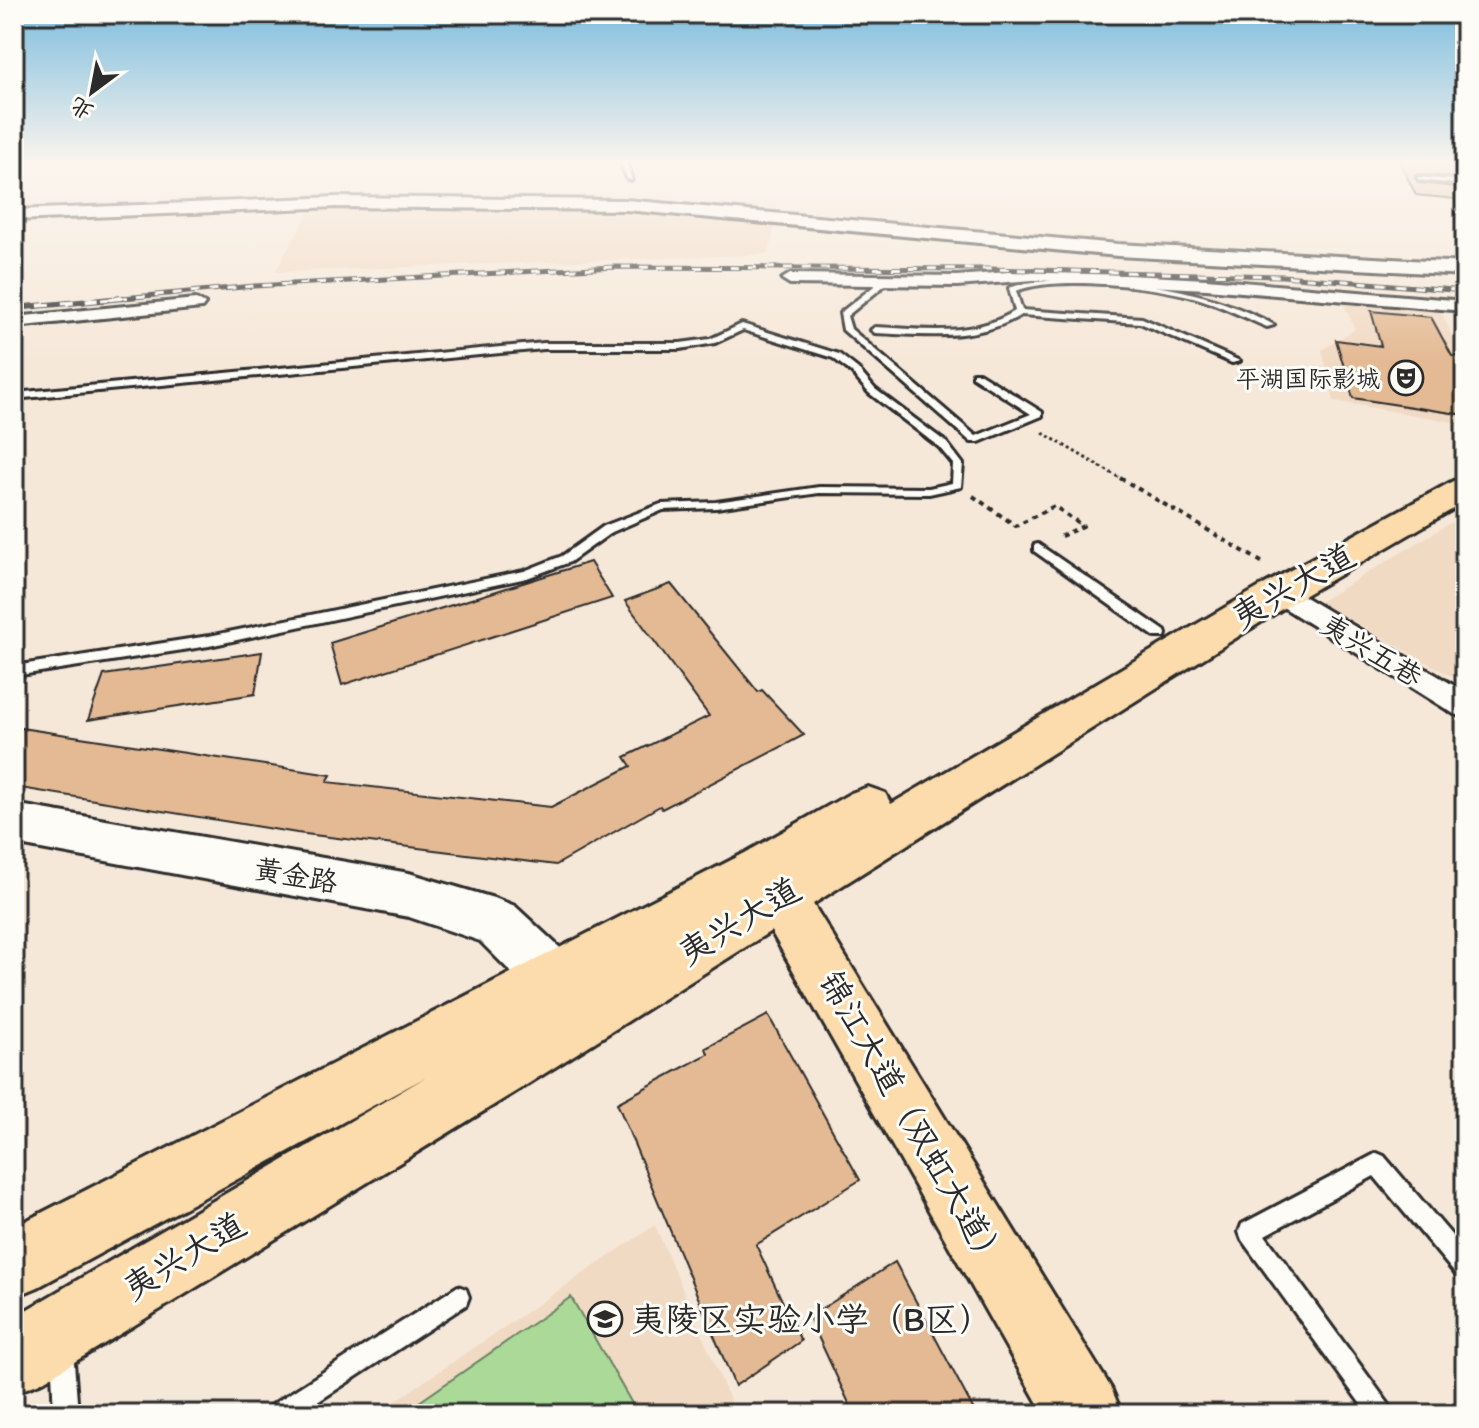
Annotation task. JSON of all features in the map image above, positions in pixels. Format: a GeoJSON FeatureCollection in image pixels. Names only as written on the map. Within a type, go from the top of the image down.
{"type":"FeatureCollection","features":[{"type":"Feature","properties":{"kind":"main road","name":"夷兴大道"},"geometry":{"type":"LineString","coordinates":[[14,1263],[554,978],[772,883],[1278,582],[1450,474],[1465,470]]}},
{"type":"Feature","properties":{"kind":"main road","name":"夷兴大道"},"geometry":{"type":"LineString","coordinates":[[14,1357],[772,883],[1160,634],[1278,582],[1465,488]]}},
{"type":"Feature","properties":{"kind":"main road","name":"黄金路"},"geometry":{"type":"LineString","coordinates":[[14,824],[409,895],[497,923],[554,978]]}},
{"type":"Feature","properties":{"kind":"main road","name":"锦江大道（双虹大道）"},"geometry":{"type":"LineString","coordinates":[[772,883],[1085,1414]]}},
{"type":"Feature","properties":{"kind":"street"},"geometry":{"type":"LineString","coordinates":[[874,228],[1118,250],[1465,269]]}},
{"type":"Feature","properties":{"kind":"street"},"geometry":{"type":"LineString","coordinates":[[790,279],[957,281],[1034,275],[1465,306]]}},
{"type":"Feature","properties":{"kind":"street"},"geometry":{"type":"LineString","coordinates":[[14,322],[196,304]]}},
{"type":"Feature","properties":{"kind":"street","name":"夷兴五巷"},"geometry":{"type":"LineString","coordinates":[[1278,582],[1465,706]]}},
{"type":"Feature","properties":{"kind":"lane"},"geometry":{"type":"LineString","coordinates":[[886,281],[843,315],[847,330],[975,440],[1039,414],[976,375]]}},
{"type":"Feature","properties":{"kind":"lane"},"geometry":{"type":"LineString","coordinates":[[1019,312],[1012,290],[1017,285],[1038,281],[1200,289],[1270,325]]}},
{"type":"Feature","properties":{"kind":"lane"},"geometry":{"type":"LineString","coordinates":[[875,330],[944,332],[978,328],[995,325],[1019,312],[1155,324],[1235,361]]}},
{"type":"Feature","properties":{"kind":"lane"},"geometry":{"type":"LineString","coordinates":[[14,396],[544,346],[680,346],[712,341],[742,327],[836,356],[854,370],[872,391],[943,445],[958,464],[957,485],[929,491],[819,490],[716,505],[661,507],[608,529],[566,559],[527,574],[209,641],[14,671]]}},
{"type":"Feature","properties":{"kind":"lane"},"geometry":{"type":"LineString","coordinates":[[1038,548],[1160,634]]}},
{"type":"Feature","properties":{"kind":"lane"},"geometry":{"type":"LineString","coordinates":[[1382,1414],[1250,1232],[1377,1163],[1465,1268]]}},
{"type":"Feature","properties":{"kind":"lane"},"geometry":{"type":"LineString","coordinates":[[278,1414],[458,1297]]}},
{"type":"Feature","properties":{"kind":"lane"},"geometry":{"type":"LineString","coordinates":[[61,1329],[66,1414]]}},
{"type":"Feature","properties":{"kind":"path"},"geometry":{"type":"LineString","coordinates":[[1022,420],[1278,582]]}},
{"type":"Feature","properties":{"kind":"path"},"geometry":{"type":"LineString","coordinates":[[957,485],[1016,526],[1054,506],[1083,526],[1038,548]]}},
{"type":"Feature","properties":{"kind":"shaded area"},"geometry":{"type":"Polygon","coordinates":[[[300,228],[774,228],[769,254],[275,272],[300,228]]]}},
{"type":"Feature","properties":{"kind":"shaded area"},"geometry":{"type":"Polygon","coordinates":[[[1341,298],[1439,308],[1460,352],[1465,353],[1465,424],[1334,401],[1322,350],[1355,329],[1341,298]]]}},
{"type":"Feature","properties":{"kind":"shaded area"},"geometry":{"type":"Polygon","coordinates":[[[1465,514],[1465,684],[1319,602],[1465,514]]]}},
{"type":"Feature","properties":{"kind":"shaded area","name":"夷陵区实验小学（B区）"},"geometry":{"type":"Polygon","coordinates":[[[655,1225],[736,1414],[376,1414],[655,1225]]]}},
{"type":"Feature","properties":{"kind":"green space"},"geometry":{"type":"Polygon","coordinates":[[[571,1297],[638,1414],[402,1414],[571,1297]]]}},
{"type":"Feature","properties":{"kind":"building","name":"平湖国际影城"},"geometry":{"type":"Polygon","coordinates":[[[1371,311],[1431,317],[1452,356],[1465,357],[1465,415],[1353,398],[1336,340],[1381,346],[1371,311]]]}},
{"type":"Feature","properties":{"kind":"building"},"geometry":{"type":"Polygon","coordinates":[[[590,562],[612,598],[342,685],[330,643],[590,562]]]}},
{"type":"Feature","properties":{"kind":"building"},"geometry":{"type":"Polygon","coordinates":[[[671,584],[758,692],[762,690],[804,735],[662,809],[660,806],[556,865],[297,833],[14,787],[14,727],[331,775],[327,782],[551,807],[631,766],[625,757],[709,716],[625,601],[671,584]]]}},
{"type":"Feature","properties":{"kind":"building"},"geometry":{"type":"Polygon","coordinates":[[[262,652],[255,694],[88,720],[104,675],[262,652]]]}},
{"type":"Feature","properties":{"kind":"building"},"geometry":{"type":"Polygon","coordinates":[[[768,1015],[860,1180],[756,1245],[801,1341],[735,1386],[617,1103],[708,1054],[706,1048],[768,1015]]]}},
{"type":"Feature","properties":{"kind":"building"},"geometry":{"type":"Polygon","coordinates":[[[895,1262],[976,1414],[854,1414],[809,1317],[895,1262]]]}},
{"type":"Feature","properties":{"kind":"railway"},"geometry":{"type":"LineString","coordinates":[[101,300],[254,286],[615,267],[989,269],[1283,276],[1465,291]]}},
{"type":"Feature","properties":{"kind":"railway"},"geometry":{"type":"LineString","coordinates":[[14,308],[123,298]]}},
{"type":"Feature","properties":{"kind":"place","name":"平湖国际影城"},"geometry":{"type":"Point","coordinates":[1406,378]}},
{"type":"Feature","properties":{"kind":"place","name":"夷陵区实验小学（B区）"},"geometry":{"type":"Point","coordinates":[605,1319]}}]}
